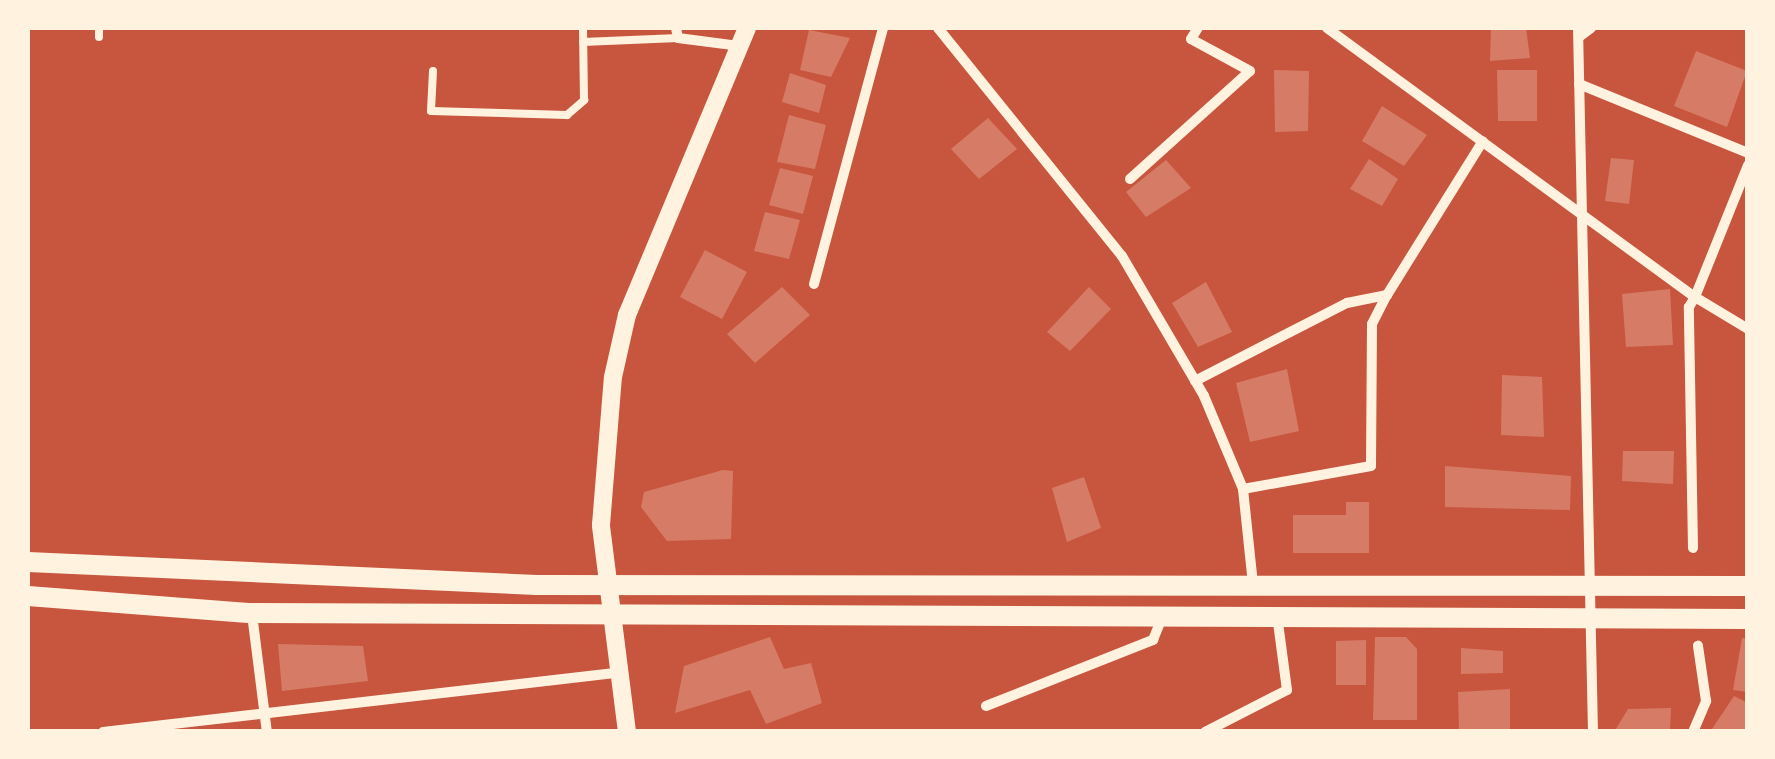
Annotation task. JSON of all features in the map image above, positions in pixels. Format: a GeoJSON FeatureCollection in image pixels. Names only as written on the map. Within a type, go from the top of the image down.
{"type":"FeatureCollection","features":[{"type":"Feature","properties":{"kind":"main road"},"geometry":{"type":"LineString","coordinates":[[28,562],[151,574],[604,585],[1748,586]]}},
{"type":"Feature","properties":{"kind":"main road"},"geometry":{"type":"LineString","coordinates":[[28,596],[252,613],[1164,612],[1748,619]]}},
{"type":"Feature","properties":{"kind":"street"},"geometry":{"type":"LineString","coordinates":[[627,732],[606,611],[604,445],[627,314],[747,28]]}},
{"type":"Feature","properties":{"kind":"street"},"geometry":{"type":"LineString","coordinates":[[814,284],[882,28]]}},
{"type":"Feature","properties":{"kind":"street"},"geometry":{"type":"LineString","coordinates":[[938,28],[1122,256],[1194,381],[1244,489],[1253,584]]}},
{"type":"Feature","properties":{"kind":"street"},"geometry":{"type":"LineString","coordinates":[[1130,179],[1250,71],[1191,39],[1198,28]]}},
{"type":"Feature","properties":{"kind":"street"},"geometry":{"type":"LineString","coordinates":[[1327,28],[1694,298],[1748,329]]}},
{"type":"Feature","properties":{"kind":"street"},"geometry":{"type":"LineString","coordinates":[[1591,28],[1579,32],[1579,84],[1593,732]]}},
{"type":"Feature","properties":{"kind":"street"},"geometry":{"type":"LineString","coordinates":[[677,33],[740,46]]}},
{"type":"Feature","properties":{"kind":"street"},"geometry":{"type":"LineString","coordinates":[[1579,84],[1748,153]]}},
{"type":"Feature","properties":{"kind":"street"},"geometry":{"type":"LineString","coordinates":[[1244,489],[1371,466],[1372,324],[1483,141]]}},
{"type":"Feature","properties":{"kind":"street"},"geometry":{"type":"LineString","coordinates":[[1693,548],[1694,298],[1748,165]]}},
{"type":"Feature","properties":{"kind":"street"},"geometry":{"type":"LineString","coordinates":[[1194,381],[1347,303],[1387,295]]}},
{"type":"Feature","properties":{"kind":"street"},"geometry":{"type":"LineString","coordinates":[[986,706],[1153,640],[1164,612]]}},
{"type":"Feature","properties":{"kind":"street"},"geometry":{"type":"LineString","coordinates":[[252,613],[268,732]]}},
{"type":"Feature","properties":{"kind":"street"},"geometry":{"type":"LineString","coordinates":[[1204,732],[1287,690],[1277,615]]}},
{"type":"Feature","properties":{"kind":"street"},"geometry":{"type":"LineString","coordinates":[[1694,732],[1706,700],[1698,646]]}},
{"type":"Feature","properties":{"kind":"street"},"geometry":{"type":"LineString","coordinates":[[104,732],[615,673]]}},
{"type":"Feature","properties":{"kind":"lane"},"geometry":{"type":"LineString","coordinates":[[433,71],[431,112],[566,115],[584,100],[583,28]]}},
{"type":"Feature","properties":{"kind":"lane"},"geometry":{"type":"LineString","coordinates":[[583,42],[677,33]]}},
{"type":"Feature","properties":{"kind":"building"},"geometry":{"type":"Polygon","coordinates":[[[1491,28],[1526,28],[1530,58],[1490,61],[1491,28]]]}},
{"type":"Feature","properties":{"kind":"building"},"geometry":{"type":"Polygon","coordinates":[[[809,30],[850,38],[831,77],[800,70],[809,30]]]}},
{"type":"Feature","properties":{"kind":"building"},"geometry":{"type":"Polygon","coordinates":[[[1696,51],[1747,71],[1727,127],[1674,106],[1696,51]]]}},
{"type":"Feature","properties":{"kind":"building"},"geometry":{"type":"Polygon","coordinates":[[[1274,70],[1309,71],[1308,131],[1275,132],[1274,70]]]}},
{"type":"Feature","properties":{"kind":"building"},"geometry":{"type":"Polygon","coordinates":[[[1497,70],[1537,70],[1537,121],[1498,121],[1497,70]]]}},
{"type":"Feature","properties":{"kind":"building"},"geometry":{"type":"Polygon","coordinates":[[[790,73],[826,85],[819,113],[782,102],[790,73]]]}},
{"type":"Feature","properties":{"kind":"building"},"geometry":{"type":"Polygon","coordinates":[[[1382,106],[1427,135],[1404,166],[1362,141],[1382,106]]]}},
{"type":"Feature","properties":{"kind":"building"},"geometry":{"type":"Polygon","coordinates":[[[789,115],[826,125],[815,169],[777,162],[789,115]]]}},
{"type":"Feature","properties":{"kind":"building"},"geometry":{"type":"Polygon","coordinates":[[[988,118],[1017,149],[979,179],[951,149],[988,118]]]}},
{"type":"Feature","properties":{"kind":"building"},"geometry":{"type":"Polygon","coordinates":[[[1611,158],[1634,160],[1629,204],[1605,201],[1611,158]]]}},
{"type":"Feature","properties":{"kind":"building"},"geometry":{"type":"Polygon","coordinates":[[[1369,159],[1398,179],[1382,206],[1350,189],[1369,159]]]}},
{"type":"Feature","properties":{"kind":"building"},"geometry":{"type":"Polygon","coordinates":[[[1166,160],[1191,188],[1146,217],[1126,192],[1166,160]]]}},
{"type":"Feature","properties":{"kind":"building"},"geometry":{"type":"Polygon","coordinates":[[[780,168],[813,176],[803,214],[769,205],[780,168]]]}},
{"type":"Feature","properties":{"kind":"building"},"geometry":{"type":"Polygon","coordinates":[[[765,212],[800,220],[789,259],[754,251],[765,212]]]}},
{"type":"Feature","properties":{"kind":"building"},"geometry":{"type":"Polygon","coordinates":[[[705,250],[747,272],[722,319],[680,297],[705,250]]]}},
{"type":"Feature","properties":{"kind":"building"},"geometry":{"type":"Polygon","coordinates":[[[1206,282],[1232,332],[1198,347],[1172,303],[1206,282]]]}},
{"type":"Feature","properties":{"kind":"building"},"geometry":{"type":"Polygon","coordinates":[[[782,287],[810,315],[755,363],[727,334],[782,287]]]}},
{"type":"Feature","properties":{"kind":"building"},"geometry":{"type":"Polygon","coordinates":[[[1089,287],[1111,309],[1070,351],[1047,332],[1089,287]]]}},
{"type":"Feature","properties":{"kind":"building"},"geometry":{"type":"Polygon","coordinates":[[[1670,289],[1673,345],[1626,347],[1622,294],[1670,289]]]}},
{"type":"Feature","properties":{"kind":"building"},"geometry":{"type":"Polygon","coordinates":[[[1287,369],[1299,431],[1250,442],[1236,383],[1287,369]]]}},
{"type":"Feature","properties":{"kind":"building"},"geometry":{"type":"Polygon","coordinates":[[[1502,375],[1542,377],[1544,437],[1501,435],[1502,375]]]}},
{"type":"Feature","properties":{"kind":"building"},"geometry":{"type":"Polygon","coordinates":[[[1623,451],[1674,451],[1673,484],[1622,481],[1623,451]]]}},
{"type":"Feature","properties":{"kind":"building"},"geometry":{"type":"Polygon","coordinates":[[[1445,466],[1571,476],[1570,510],[1445,507],[1445,466]]]}},
{"type":"Feature","properties":{"kind":"building"},"geometry":{"type":"Polygon","coordinates":[[[723,470],[733,471],[731,539],[667,541],[641,507],[644,492],[723,470]]]}},
{"type":"Feature","properties":{"kind":"building"},"geometry":{"type":"Polygon","coordinates":[[[1084,477],[1101,528],[1067,542],[1052,488],[1084,477]]]}},
{"type":"Feature","properties":{"kind":"building"},"geometry":{"type":"Polygon","coordinates":[[[1346,502],[1369,502],[1369,553],[1293,553],[1293,515],[1346,515],[1346,502]]]}},
{"type":"Feature","properties":{"kind":"building"},"geometry":{"type":"Polygon","coordinates":[[[770,637],[784,669],[811,663],[822,703],[766,724],[750,690],[675,713],[684,666],[770,637]]]}},
{"type":"Feature","properties":{"kind":"building"},"geometry":{"type":"Polygon","coordinates":[[[1375,637],[1406,637],[1417,649],[1417,720],[1373,720],[1375,637]]]}},
{"type":"Feature","properties":{"kind":"building"},"geometry":{"type":"Polygon","coordinates":[[[1742,638],[1748,639],[1748,692],[1733,690],[1742,638]]]}},
{"type":"Feature","properties":{"kind":"building"},"geometry":{"type":"Polygon","coordinates":[[[1366,640],[1366,685],[1336,685],[1336,641],[1366,640]]]}},
{"type":"Feature","properties":{"kind":"building"},"geometry":{"type":"Polygon","coordinates":[[[278,644],[363,646],[368,681],[282,691],[278,644]]]}},
{"type":"Feature","properties":{"kind":"building"},"geometry":{"type":"Polygon","coordinates":[[[1461,648],[1503,651],[1503,673],[1461,674],[1461,648]]]}},
{"type":"Feature","properties":{"kind":"building"},"geometry":{"type":"Polygon","coordinates":[[[1510,689],[1510,732],[1459,732],[1458,692],[1510,689]]]}},
{"type":"Feature","properties":{"kind":"building"},"geometry":{"type":"Polygon","coordinates":[[[1734,696],[1748,703],[1748,732],[1710,732],[1734,696]]]}},
{"type":"Feature","properties":{"kind":"building"},"geometry":{"type":"Polygon","coordinates":[[[1671,708],[1670,732],[1614,732],[1628,709],[1671,708]]]}}]}
